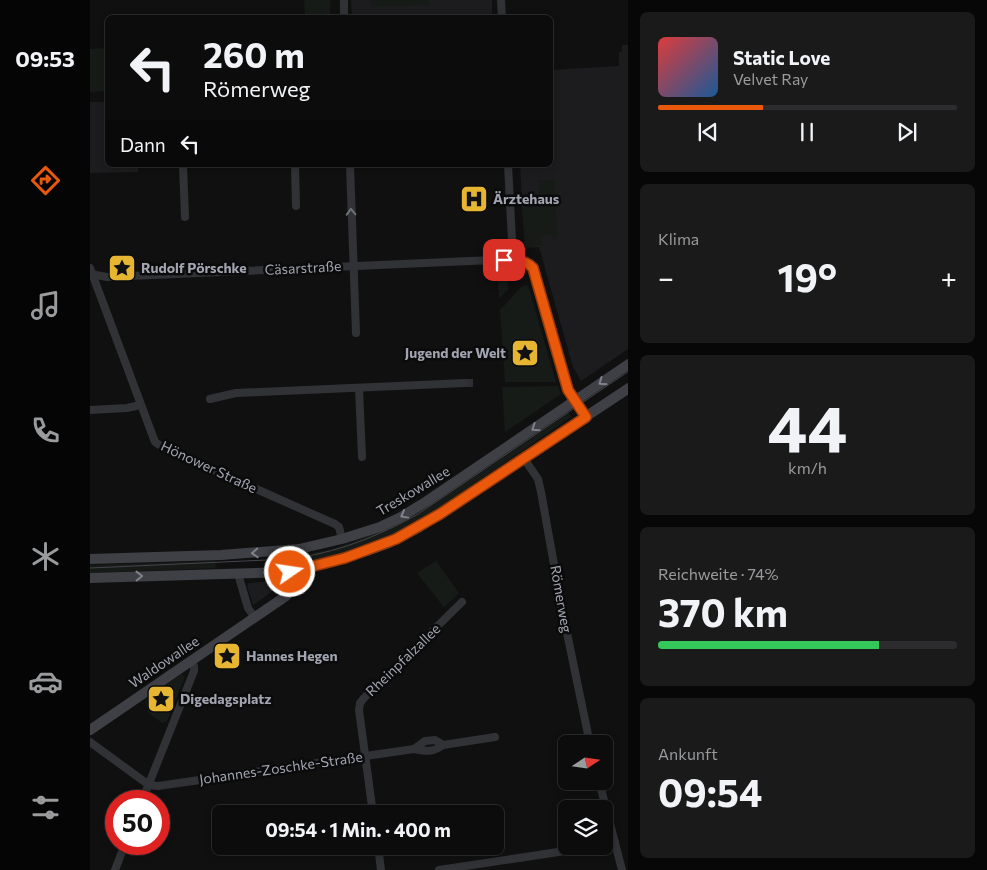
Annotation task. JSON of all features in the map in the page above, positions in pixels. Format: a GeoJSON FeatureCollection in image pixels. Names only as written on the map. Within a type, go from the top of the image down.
{"type":"FeatureCollection","features":[{"type":"Feature","properties":{"kind":"main road","name":"Treskowallee"},"geometry":{"type":"LineString","coordinates":[[90,559],[289,550],[342,539],[380,527],[401,517],[628,364]]}},
{"type":"Feature","properties":{"kind":"main road"},"geometry":{"type":"LineString","coordinates":[[90,578],[290,572],[354,555],[396,539],[440,514],[628,388]]}},
{"type":"Feature","properties":{"kind":"main road","name":"Waldowallee"},"geometry":{"type":"LineString","coordinates":[[90,730],[286,596],[291,588],[289,550]]}},
{"type":"Feature","properties":{"kind":"street"},"geometry":{"type":"LineString","coordinates":[[344,0],[344,15]]}},
{"type":"Feature","properties":{"kind":"street"},"geometry":{"type":"LineString","coordinates":[[501,0],[502,15]]}},
{"type":"Feature","properties":{"kind":"street"},"geometry":{"type":"LineString","coordinates":[[183,167],[185,217]]}},
{"type":"Feature","properties":{"kind":"street"},"geometry":{"type":"LineString","coordinates":[[295,167],[296,206]]}},
{"type":"Feature","properties":{"kind":"street"},"geometry":{"type":"LineString","coordinates":[[350,167],[356,333]]}},
{"type":"Feature","properties":{"kind":"street"},"geometry":{"type":"LineString","coordinates":[[508,167],[513,259],[529,263],[533,268],[568,390],[586,417]]}},
{"type":"Feature","properties":{"kind":"street","name":"Cäsarstraße"},"geometry":{"type":"LineString","coordinates":[[91,272],[107,277],[513,259]]}},
{"type":"Feature","properties":{"kind":"street","name":"Hönower Straße"},"geometry":{"type":"LineString","coordinates":[[91,272],[144,415],[157,444],[335,524],[339,527],[342,539]]}},
{"type":"Feature","properties":{"kind":"street"},"geometry":{"type":"LineString","coordinates":[[210,399],[236,393],[464,383]]}},
{"type":"Feature","properties":{"kind":"street"},"geometry":{"type":"LineString","coordinates":[[359,388],[362,458]]}},
{"type":"Feature","properties":{"kind":"street"},"geometry":{"type":"LineString","coordinates":[[90,410],[127,408],[140,404]]}},
{"type":"Feature","properties":{"kind":"street","name":"Römerweg"},"geometry":{"type":"LineString","coordinates":[[523,457],[538,478],[562,609],[588,735]]}},
{"type":"Feature","properties":{"kind":"street"},"geometry":{"type":"LineString","coordinates":[[238,574],[248,608],[255,618]]}},
{"type":"Feature","properties":{"kind":"street","name":"Rheinpfalzallee"},"geometry":{"type":"LineString","coordinates":[[372,805],[359,710],[360,703],[462,602]]}},
{"type":"Feature","properties":{"kind":"street"},"geometry":{"type":"LineString","coordinates":[[147,790],[194,671],[194,666],[190,661]]}},
{"type":"Feature","properties":{"kind":"street","name":"Johannes-Zoschke-Straße"},"geometry":{"type":"LineString","coordinates":[[149,785],[158,786],[414,749],[425,741],[435,740],[443,745],[495,737]]}},
{"type":"Feature","properties":{"kind":"street"},"geometry":{"type":"LineString","coordinates":[[90,742],[149,785]]}},
{"type":"Feature","properties":{"kind":"street"},"geometry":{"type":"LineString","coordinates":[[601,790],[622,870]]}},
{"type":"Feature","properties":{"kind":"street"},"geometry":{"type":"LineString","coordinates":[[439,870],[558,852]]}},
{"type":"Feature","properties":{"kind":"street"},"geometry":{"type":"LineString","coordinates":[[115,870],[121,855]]}},
{"type":"Feature","properties":{"kind":"street"},"geometry":{"type":"LineString","coordinates":[[379,855],[381,870]]}},
{"type":"Feature","properties":{"kind":"shaded area"},"geometry":{"type":"Polygon","coordinates":[[[304,0],[330,0],[330,15],[305,15],[304,0]]]}},
{"type":"Feature","properties":{"kind":"shaded area"},"geometry":{"type":"Polygon","coordinates":[[[351,0],[492,0],[492,15],[352,15],[351,0]]]}},
{"type":"Feature","properties":{"kind":"shaded area"},"geometry":{"type":"Polygon","coordinates":[[[371,0],[429,0],[429,5],[372,7],[371,0]]]}},
{"type":"Feature","properties":{"kind":"shaded area"},"geometry":{"type":"Polygon","coordinates":[[[622,45],[628,45],[628,349],[581,381],[573,367],[539,247],[525,248],[520,167],[553,167],[553,70],[619,66],[619,52],[622,52],[622,45]]]}},
{"type":"Feature","properties":{"kind":"shaded area"},"geometry":{"type":"Polygon","coordinates":[[[105,48],[105,91],[90,92],[90,49],[105,48]]]}},
{"type":"Feature","properties":{"kind":"shaded area"},"geometry":{"type":"Polygon","coordinates":[[[90,102],[105,102],[105,167],[138,167],[138,172],[90,173],[90,102]]]}},
{"type":"Feature","properties":{"kind":"shaded area"},"geometry":{"type":"Polygon","coordinates":[[[554,179],[557,235],[554,242],[551,233],[540,236],[543,245],[525,248],[521,195],[539,194],[539,180],[554,179]]]}},
{"type":"Feature","properties":{"kind":"shaded area"},"geometry":{"type":"Polygon","coordinates":[[[515,267],[516,273],[507,274],[508,290],[499,298],[497,269],[515,267]]]}},
{"type":"Feature","properties":{"kind":"shaded area"},"geometry":{"type":"Polygon","coordinates":[[[528,285],[556,382],[505,382],[500,310],[522,286],[528,285]]]}},
{"type":"Feature","properties":{"kind":"shaded area"},"geometry":{"type":"Polygon","coordinates":[[[558,386],[561,394],[505,432],[502,387],[558,386]]]}},
{"type":"Feature","properties":{"kind":"shaded area"},"geometry":{"type":"Polygon","coordinates":[[[567,410],[571,417],[405,530],[387,539],[345,554],[298,564],[298,556],[332,549],[382,531],[567,410]]]}},
{"type":"Feature","properties":{"kind":"shaded area"},"geometry":{"type":"Polygon","coordinates":[[[215,561],[216,568],[90,573],[90,565],[215,561]]]}},
{"type":"Feature","properties":{"kind":"shaded area"},"geometry":{"type":"Polygon","coordinates":[[[436,561],[459,593],[444,607],[417,573],[436,561]]]}},
{"type":"Feature","properties":{"kind":"shaded area"},"geometry":{"type":"Polygon","coordinates":[[[272,581],[273,591],[253,605],[247,586],[249,583],[272,581]]]}},
{"type":"Feature","properties":{"kind":"shaded area","name":"Digedagsplatz"},"geometry":{"type":"Polygon","coordinates":[[[182,674],[185,677],[167,721],[162,723],[148,712],[147,697],[182,674]]]}},
{"type":"Feature","properties":{"kind":"tunnel"},"geometry":{"type":"LineString","coordinates":[[465,383],[477,383]]}},
{"type":"Feature","properties":{"kind":"tram line"},"geometry":{"type":"LineString","coordinates":[[90,568],[289,559],[323,553],[356,543],[418,514],[628,372]]}},
{"type":"Feature","properties":{"kind":"place","name":"Ärztehaus"},"geometry":{"type":"Point","coordinates":[474,199]}},
{"type":"Feature","properties":{"kind":"place","name":"Rudolf Pörschke"},"geometry":{"type":"Point","coordinates":[122,268]}},
{"type":"Feature","properties":{"kind":"place","name":"Jugend der Welt"},"geometry":{"type":"Point","coordinates":[525,353]}},
{"type":"Feature","properties":{"kind":"place","name":"Hannes Hegen"},"geometry":{"type":"Point","coordinates":[227,656]}},
{"type":"Feature","properties":{"kind":"place","name":"Digedagsplatz"},"geometry":{"type":"Point","coordinates":[161,699]}},
{"type":"Feature","properties":{"kind":"route"},"geometry":{"type":"LineString","coordinates":[[290,572],[321,565],[378,547],[418,528],[586,417],[568,390],[533,268],[529,263],[513,259],[504,260]]}}]}
